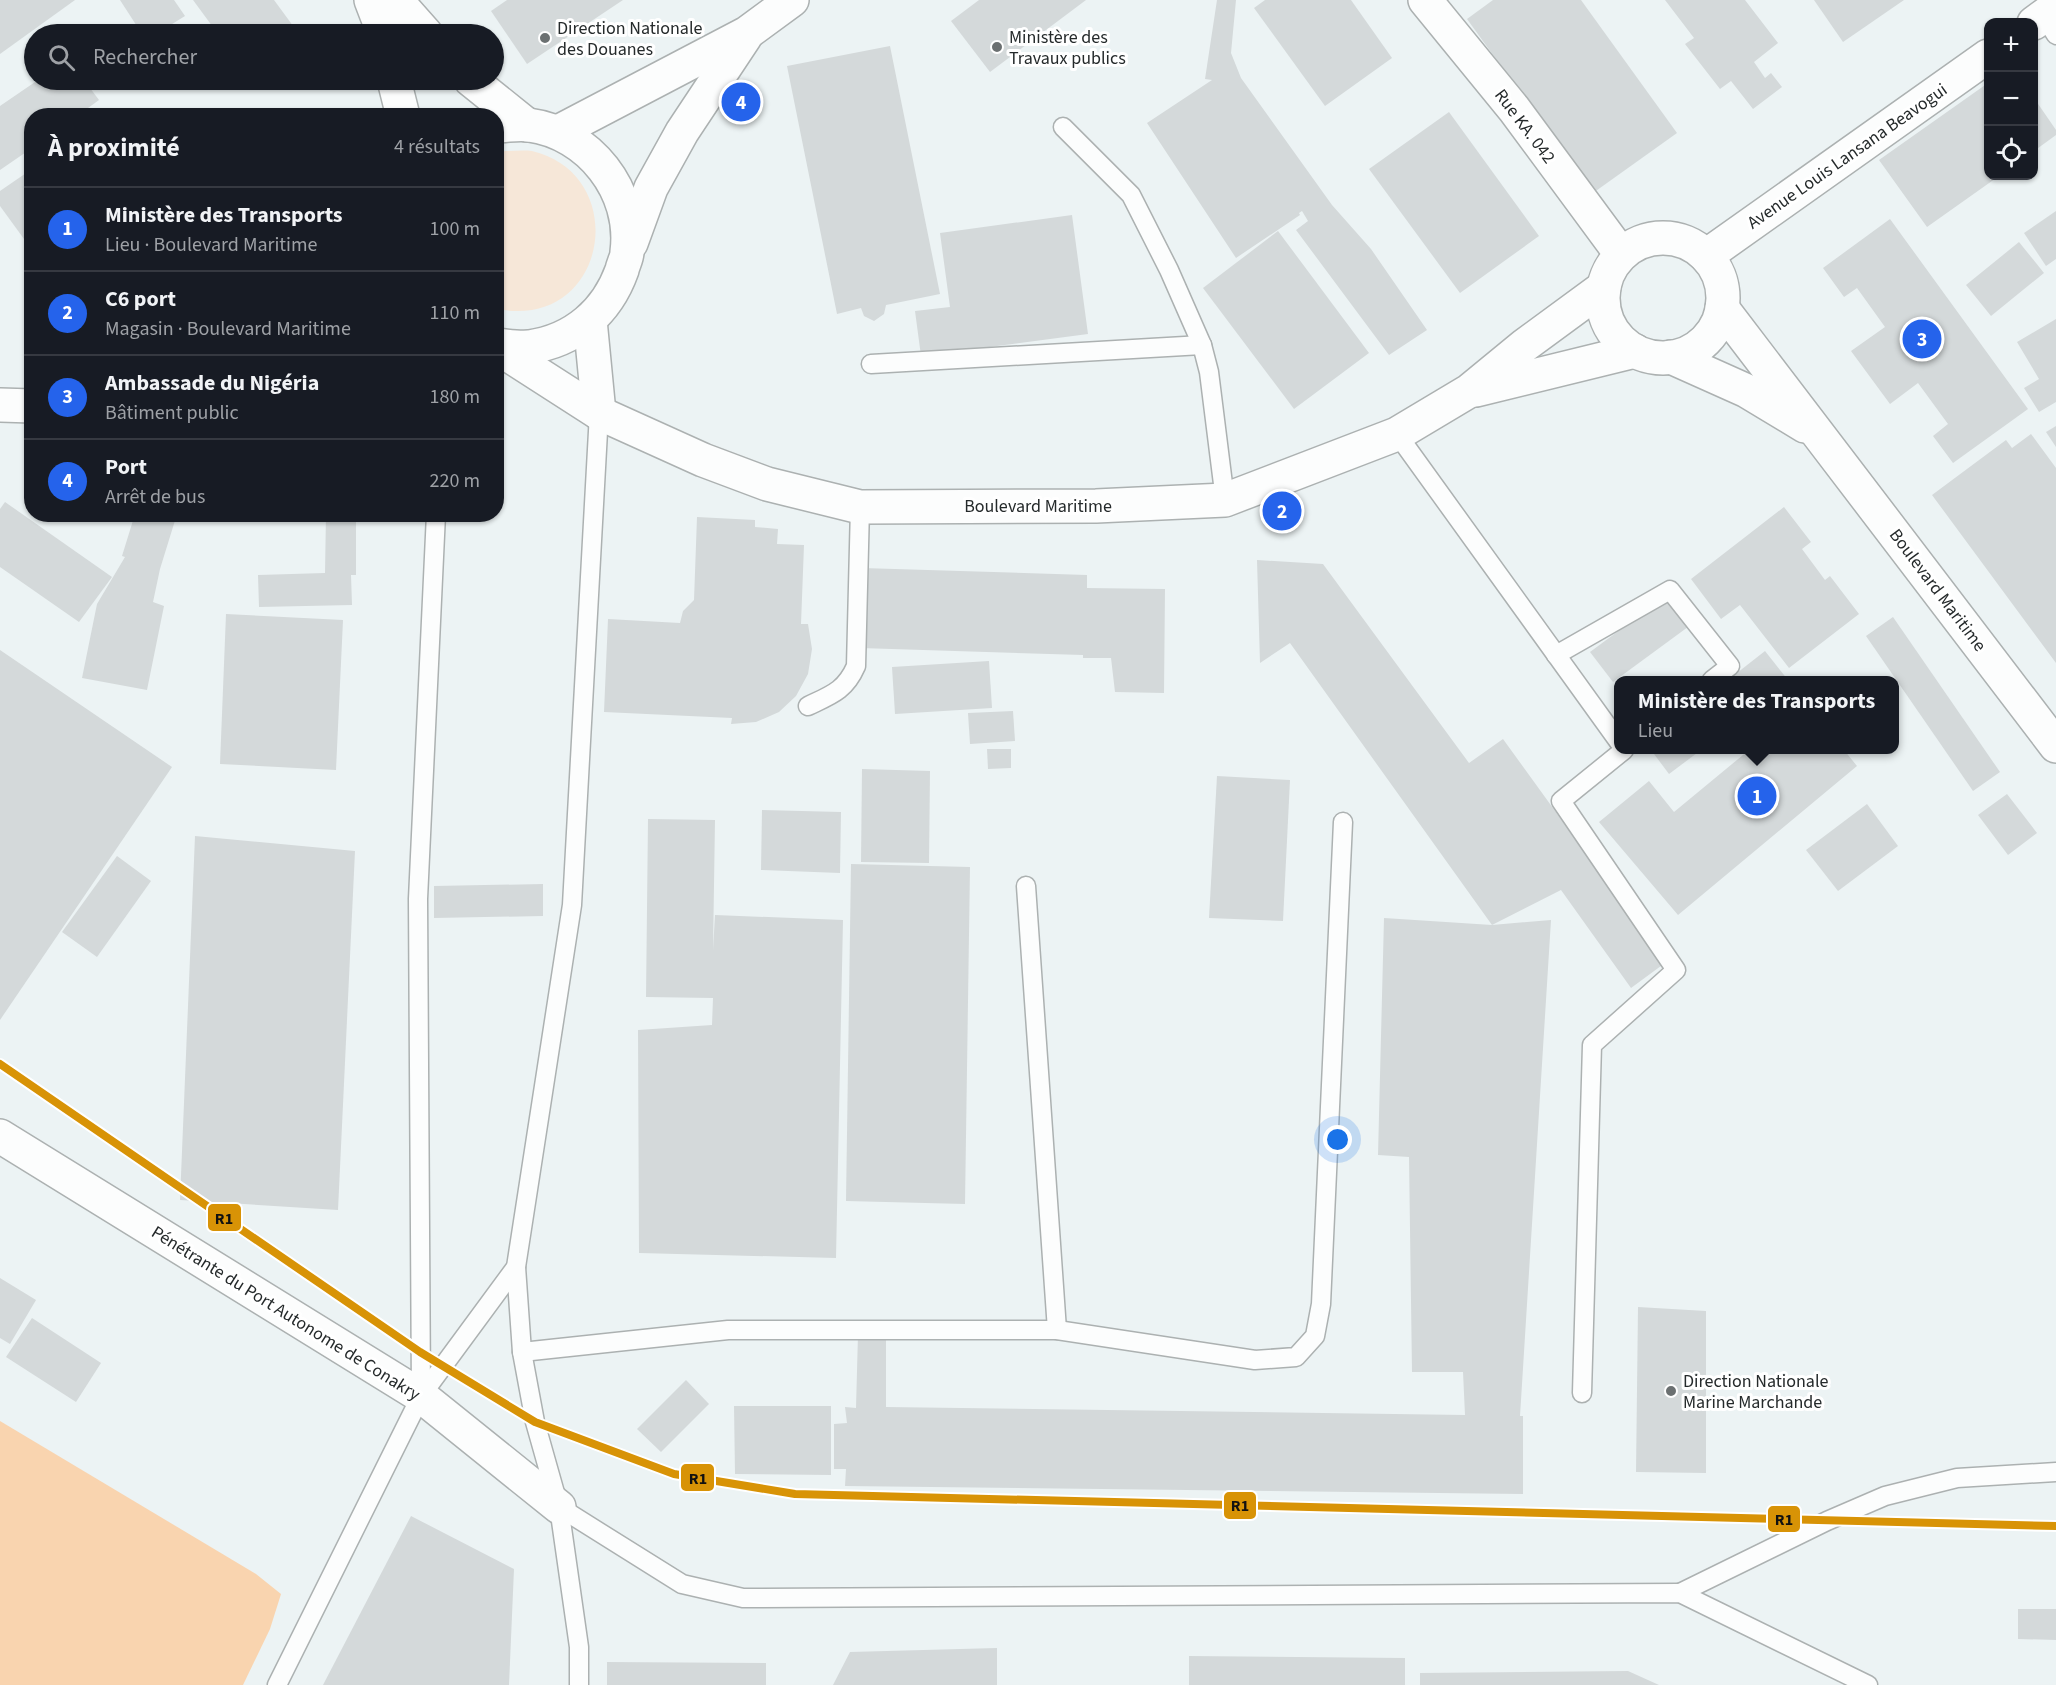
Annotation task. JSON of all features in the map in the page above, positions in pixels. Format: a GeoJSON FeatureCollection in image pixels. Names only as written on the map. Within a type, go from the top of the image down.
{"type":"FeatureCollection","features":[{"type":"Feature","properties":{"kind":"street"},"geometry":{"type":"LineString","coordinates":[[371,0],[380,24]]}},
{"type":"Feature","properties":{"kind":"street"},"geometry":{"type":"LineString","coordinates":[[396,0],[417,24]]}},
{"type":"Feature","properties":{"kind":"street"},"geometry":{"type":"LineString","coordinates":[[527,128],[747,33],[792,0]]}},
{"type":"Feature","properties":{"kind":"street","name":"Rue KA. 042"},"geometry":{"type":"LineString","coordinates":[[1425,0],[1514,109],[1621,255]]}},
{"type":"Feature","properties":{"kind":"street"},"geometry":{"type":"LineString","coordinates":[[504,346],[528,347],[561,338],[590,320],[615,290],[651,188],[682,132],[747,33]]}},
{"type":"Feature","properties":{"kind":"street","name":"Avenue Louis Lansana Beavogui"},"geometry":{"type":"LineString","coordinates":[[1706,256],[1984,60]]}},
{"type":"Feature","properties":{"kind":"street"},"geometry":{"type":"LineString","coordinates":[[396,90],[401,108]]}},
{"type":"Feature","properties":{"kind":"street"},"geometry":{"type":"LineString","coordinates":[[483,90],[504,108]]}},
{"type":"Feature","properties":{"kind":"street"},"geometry":{"type":"LineString","coordinates":[[504,108],[527,128],[585,148],[612,178],[626,214],[627,253]]}},
{"type":"Feature","properties":{"kind":"street"},"geometry":{"type":"LineString","coordinates":[[1654,238],[1673,238],[1690,244],[1706,256],[1716,271],[1722,289],[1722,308],[1716,326],[1705,341],[1689,352],[1671,357],[1652,357],[1635,351],[1620,339],[1609,324],[1603,306],[1604,287],[1609,270],[1621,255],[1636,243],[1654,238]]}},
{"type":"Feature","properties":{"kind":"street","name":"Boulevard Maritime"},"geometry":{"type":"LineString","coordinates":[[504,351],[599,413],[703,460],[767,484],[860,507],[1096,506],[1225,500],[1397,434],[1469,391],[1525,345],[1604,287]]}},
{"type":"Feature","properties":{"kind":"street","name":"Boulevard Maritime"},"geometry":{"type":"LineString","coordinates":[[1722,308],[2056,746]]}},
{"type":"Feature","properties":{"kind":"street"},"geometry":{"type":"LineString","coordinates":[[590,320],[599,413]]}},
{"type":"Feature","properties":{"kind":"street","name":"Boulevard Maritime"},"geometry":{"type":"LineString","coordinates":[[1469,391],[1635,351]]}},
{"type":"Feature","properties":{"kind":"street","name":"Boulevard Maritime"},"geometry":{"type":"LineString","coordinates":[[1671,357],[1748,391],[1820,435]]}},
{"type":"Feature","properties":{"kind":"street"},"geometry":{"type":"LineString","coordinates":[[0,405],[24,406]]}},
{"type":"Feature","properties":{"kind":"street","name":"Pénétrante du Port Autonome de Conakry"},"geometry":{"type":"LineString","coordinates":[[0,1136],[421,1396],[560,1508]]}},
{"type":"Feature","properties":{"kind":"lane"},"geometry":{"type":"LineString","coordinates":[[1063,127],[1131,195],[1169,270],[1202,345],[1209,372],[1225,500]]}},
{"type":"Feature","properties":{"kind":"lane"},"geometry":{"type":"LineString","coordinates":[[871,364],[1202,345]]}},
{"type":"Feature","properties":{"kind":"lane"},"geometry":{"type":"LineString","coordinates":[[579,1685],[579,1647],[560,1508],[535,1422],[522,1352],[516,1267],[572,906],[599,413]]}},
{"type":"Feature","properties":{"kind":"lane"},"geometry":{"type":"LineString","coordinates":[[1397,434],[1614,735]]}},
{"type":"Feature","properties":{"kind":"lane"},"geometry":{"type":"LineString","coordinates":[[808,706],[838,692],[850,679],[856,666],[860,507]]}},
{"type":"Feature","properties":{"kind":"lane"},"geometry":{"type":"LineString","coordinates":[[421,1396],[418,899],[436,522]]}},
{"type":"Feature","properties":{"kind":"lane"},"geometry":{"type":"LineString","coordinates":[[1556,655],[1670,590],[1730,666],[1718,676]]}},
{"type":"Feature","properties":{"kind":"lane"},"geometry":{"type":"LineString","coordinates":[[1582,1393],[1592,1045],[1676,970],[1561,801],[1620,754]]}},
{"type":"Feature","properties":{"kind":"lane"},"geometry":{"type":"LineString","coordinates":[[522,1352],[728,1330],[1057,1330],[1255,1360],[1296,1357],[1315,1336],[1321,1304],[1343,822]]}},
{"type":"Feature","properties":{"kind":"lane"},"geometry":{"type":"LineString","coordinates":[[1026,886],[1057,1330]]}},
{"type":"Feature","properties":{"kind":"lane"},"geometry":{"type":"LineString","coordinates":[[277,1685],[421,1396],[516,1267]]}},
{"type":"Feature","properties":{"kind":"lane"},"geometry":{"type":"LineString","coordinates":[[560,1508],[682,1584],[744,1598],[1680,1593],[1827,1521],[1885,1496],[1958,1478],[2056,1472]]}},
{"type":"Feature","properties":{"kind":"lane"},"geometry":{"type":"LineString","coordinates":[[1680,1593],[1868,1685]]}},
{"type":"Feature","properties":{"kind":"shaded area"},"geometry":{"type":"Polygon","coordinates":[[[504,151],[532,151],[564,166],[585,189],[595,217],[594,247],[583,275],[564,297],[535,310],[504,309],[504,151]]]}},
{"type":"Feature","properties":{"kind":"shaded area"},"geometry":{"type":"Polygon","coordinates":[[[0,1421],[256,1574],[281,1594],[270,1629],[243,1685],[0,1685],[0,1421]]]}},
{"type":"Feature","properties":{"kind":"building"},"geometry":{"type":"Polygon","coordinates":[[[0,0],[75,0],[42,24],[24,24],[24,37],[0,54],[0,0]]]}},
{"type":"Feature","properties":{"kind":"building"},"geometry":{"type":"Polygon","coordinates":[[[120,0],[174,0],[185,16],[172,24],[136,24],[120,0]]]}},
{"type":"Feature","properties":{"kind":"building"},"geometry":{"type":"Polygon","coordinates":[[[193,0],[274,0],[292,24],[211,24],[193,0]]]}},
{"type":"Feature","properties":{"kind":"building","name":"Direction Nationale des Douanes"},"geometry":{"type":"Polygon","coordinates":[[[507,0],[623,0],[527,64],[504,30],[504,24],[500,24],[491,11],[507,0]]]}},
{"type":"Feature","properties":{"kind":"building","name":"Ministère des Travaux publics"},"geometry":{"type":"Polygon","coordinates":[[[979,0],[1086,0],[990,72],[951,21],[979,0]]]}},
{"type":"Feature","properties":{"kind":"building"},"geometry":{"type":"Polygon","coordinates":[[[1217,0],[1236,0],[1231,53],[1241,78],[1332,205],[1371,249],[1427,330],[1389,355],[1296,230],[1308,221],[1302,211],[1300,215],[1236,258],[1147,123],[1212,80],[1205,79],[1217,0]]]}},
{"type":"Feature","properties":{"kind":"building"},"geometry":{"type":"Polygon","coordinates":[[[1265,0],[1351,0],[1392,58],[1325,106],[1254,8],[1265,0]]]}},
{"type":"Feature","properties":{"kind":"building"},"geometry":{"type":"Polygon","coordinates":[[[1493,0],[1581,0],[1677,133],[1593,193],[1467,19],[1493,0]]]}},
{"type":"Feature","properties":{"kind":"building"},"geometry":{"type":"Polygon","coordinates":[[[1665,0],[1745,0],[1778,43],[1754,62],[1765,78],[1771,73],[1782,87],[1753,109],[1731,81],[1720,89],[1685,44],[1694,38],[1665,0]]]}},
{"type":"Feature","properties":{"kind":"building"},"geometry":{"type":"Polygon","coordinates":[[[1814,0],[1904,0],[1843,42],[1814,0]]]}},
{"type":"Feature","properties":{"kind":"building"},"geometry":{"type":"Polygon","coordinates":[[[890,46],[940,294],[886,305],[884,314],[874,321],[864,316],[861,308],[837,314],[787,66],[890,46]]]}},
{"type":"Feature","properties":{"kind":"building"},"geometry":{"type":"Polygon","coordinates":[[[1984,86],[1984,180],[1993,180],[1927,227],[1879,160],[1984,86]]]}},
{"type":"Feature","properties":{"kind":"building"},"geometry":{"type":"Polygon","coordinates":[[[24,90],[92,90],[99,100],[88,108],[24,108],[24,154],[0,170],[0,106],[24,90]]]}},
{"type":"Feature","properties":{"kind":"building"},"geometry":{"type":"Polygon","coordinates":[[[2038,104],[2056,130],[2056,135],[2038,148],[2038,104]]]}},
{"type":"Feature","properties":{"kind":"building"},"geometry":{"type":"Polygon","coordinates":[[[1449,112],[1539,236],[1460,293],[1369,169],[1449,112]]]}},
{"type":"Feature","properties":{"kind":"building"},"geometry":{"type":"Polygon","coordinates":[[[24,174],[24,239],[0,206],[0,191],[24,174]]]}},
{"type":"Feature","properties":{"kind":"building"},"geometry":{"type":"Polygon","coordinates":[[[2056,211],[2056,259],[2046,266],[2024,233],[2056,211]]]}},
{"type":"Feature","properties":{"kind":"building"},"geometry":{"type":"Polygon","coordinates":[[[1072,215],[1088,334],[921,356],[915,311],[950,307],[940,233],[1072,215]]]}},
{"type":"Feature","properties":{"kind":"building"},"geometry":{"type":"Polygon","coordinates":[[[1890,219],[2028,409],[1953,463],[1933,436],[1948,424],[1918,383],[1890,404],[1851,351],[1885,327],[1857,288],[1844,297],[1823,268],[1890,219]]]}},
{"type":"Feature","properties":{"kind":"building"},"geometry":{"type":"Polygon","coordinates":[[[1278,231],[1369,353],[1294,409],[1203,288],[1278,231]]]}},
{"type":"Feature","properties":{"kind":"building"},"geometry":{"type":"Polygon","coordinates":[[[2019,242],[2044,273],[1991,316],[1966,285],[2019,242]]]}},
{"type":"Feature","properties":{"kind":"building"},"geometry":{"type":"Polygon","coordinates":[[[2056,319],[2056,402],[2039,412],[2024,388],[2039,379],[2017,342],[2056,319]]]}},
{"type":"Feature","properties":{"kind":"building"},"geometry":{"type":"Polygon","coordinates":[[[2056,426],[2056,447],[2046,432],[2056,426]]]}},
{"type":"Feature","properties":{"kind":"building"},"geometry":{"type":"Polygon","coordinates":[[[2031,434],[2056,468],[2056,663],[1932,495],[2006,440],[2012,448],[2031,434]]]}},
{"type":"Feature","properties":{"kind":"building"},"geometry":{"type":"Polygon","coordinates":[[[5,502],[24,515],[24,522],[34,522],[112,577],[79,622],[0,567],[0,509],[5,502]]]}},
{"type":"Feature","properties":{"kind":"building"},"geometry":{"type":"Polygon","coordinates":[[[1784,507],[1811,542],[1802,549],[1825,580],[1830,576],[1859,614],[1789,668],[1740,605],[1721,619],[1691,579],[1784,507]]]}},
{"type":"Feature","properties":{"kind":"building"},"geometry":{"type":"Polygon","coordinates":[[[697,517],[755,520],[755,527],[778,529],[777,544],[804,545],[801,624],[808,624],[812,649],[808,674],[796,696],[779,712],[756,722],[731,724],[732,718],[604,712],[608,619],[680,623],[683,611],[694,600],[697,517]]]}},
{"type":"Feature","properties":{"kind":"building"},"geometry":{"type":"Polygon","coordinates":[[[133,522],[175,522],[160,569],[153,602],[164,606],[147,690],[82,678],[97,604],[125,557],[122,556],[133,522]]]}},
{"type":"Feature","properties":{"kind":"building"},"geometry":{"type":"Polygon","coordinates":[[[326,522],[356,522],[356,575],[351,575],[352,605],[259,607],[258,575],[325,573],[326,522]]]}},
{"type":"Feature","properties":{"kind":"building"},"geometry":{"type":"Polygon","coordinates":[[[1257,560],[1323,564],[1469,763],[1503,739],[1665,963],[1631,988],[1561,890],[1492,925],[1290,643],[1260,663],[1257,560]]]}},
{"type":"Feature","properties":{"kind":"building"},"geometry":{"type":"Polygon","coordinates":[[[862,568],[1087,575],[1087,588],[1165,589],[1164,693],[1115,692],[1111,658],[1083,658],[1083,655],[860,648],[862,568]]]}},
{"type":"Feature","properties":{"kind":"building"},"geometry":{"type":"Polygon","coordinates":[[[1670,593],[1692,624],[1621,676],[1614,676],[1613,682],[1590,652],[1670,593]]]}},
{"type":"Feature","properties":{"kind":"building"},"geometry":{"type":"Polygon","coordinates":[[[226,614],[343,620],[336,770],[220,764],[226,614]]]}},
{"type":"Feature","properties":{"kind":"building"},"geometry":{"type":"Polygon","coordinates":[[[1893,617],[2000,772],[1973,791],[1899,684],[1899,676],[1894,676],[1866,636],[1893,617]]]}},
{"type":"Feature","properties":{"kind":"building"},"geometry":{"type":"Polygon","coordinates":[[[0,650],[172,767],[0,1020],[0,650]]]}},
{"type":"Feature","properties":{"kind":"building"},"geometry":{"type":"Polygon","coordinates":[[[1765,651],[1785,676],[1733,676],[1765,651]]]}},
{"type":"Feature","properties":{"kind":"building"},"geometry":{"type":"Polygon","coordinates":[[[989,661],[992,708],[895,714],[892,667],[989,661]]]}},
{"type":"Feature","properties":{"kind":"building"},"geometry":{"type":"Polygon","coordinates":[[[1013,711],[1015,741],[970,744],[968,713],[1013,711]]]}},
{"type":"Feature","properties":{"kind":"building"},"geometry":{"type":"Polygon","coordinates":[[[987,749],[1011,749],[1011,768],[988,769],[987,749]]]}},
{"type":"Feature","properties":{"kind":"building"},"geometry":{"type":"Polygon","coordinates":[[[1654,754],[1696,754],[1669,774],[1654,754]]]}},
{"type":"Feature","properties":{"kind":"building"},"geometry":{"type":"Polygon","coordinates":[[[1744,754],[1847,754],[1857,766],[1678,915],[1599,822],[1649,781],[1674,812],[1744,754]]]}},
{"type":"Feature","properties":{"kind":"building"},"geometry":{"type":"Polygon","coordinates":[[[862,769],[930,771],[929,863],[861,862],[862,769]]]}},
{"type":"Feature","properties":{"kind":"building"},"geometry":{"type":"Polygon","coordinates":[[[1217,776],[1290,780],[1283,921],[1209,918],[1217,776]]]}},
{"type":"Feature","properties":{"kind":"building"},"geometry":{"type":"Polygon","coordinates":[[[2007,794],[2037,833],[2008,855],[1978,815],[2007,794]]]}},
{"type":"Feature","properties":{"kind":"building"},"geometry":{"type":"Polygon","coordinates":[[[1867,804],[1898,846],[1838,891],[1806,850],[1867,804]]]}},
{"type":"Feature","properties":{"kind":"building"},"geometry":{"type":"Polygon","coordinates":[[[762,810],[841,812],[840,873],[761,870],[762,810]]]}},
{"type":"Feature","properties":{"kind":"building"},"geometry":{"type":"Polygon","coordinates":[[[648,819],[715,820],[713,950],[715,915],[843,920],[836,1258],[639,1253],[638,1030],[712,1025],[713,998],[646,997],[648,819]]]}},
{"type":"Feature","properties":{"kind":"building"},"geometry":{"type":"Polygon","coordinates":[[[195,836],[355,851],[338,1210],[180,1200],[195,836]]]}},
{"type":"Feature","properties":{"kind":"building"},"geometry":{"type":"Polygon","coordinates":[[[117,856],[151,881],[97,957],[62,932],[117,856]]]}},
{"type":"Feature","properties":{"kind":"building"},"geometry":{"type":"Polygon","coordinates":[[[851,864],[970,867],[965,1204],[846,1201],[851,864]]]}},
{"type":"Feature","properties":{"kind":"building"},"geometry":{"type":"Polygon","coordinates":[[[543,884],[543,916],[434,918],[434,886],[543,884]]]}},
{"type":"Feature","properties":{"kind":"building"},"geometry":{"type":"Polygon","coordinates":[[[1384,918],[1492,925],[1551,920],[1520,1416],[1523,1416],[1523,1494],[845,1486],[846,1469],[834,1469],[834,1424],[847,1423],[845,1407],[856,1408],[858,1334],[886,1334],[886,1407],[1465,1415],[1463,1372],[1412,1372],[1409,1157],[1378,1155],[1384,918]]]}},
{"type":"Feature","properties":{"kind":"building"},"geometry":{"type":"Polygon","coordinates":[[[0,1278],[36,1300],[10,1344],[0,1338],[0,1278]]]}},
{"type":"Feature","properties":{"kind":"building","name":"Direction Nationale Marine Marchande"},"geometry":{"type":"Polygon","coordinates":[[[1638,1307],[1706,1311],[1706,1473],[1636,1472],[1638,1307]]]}},
{"type":"Feature","properties":{"kind":"building"},"geometry":{"type":"Polygon","coordinates":[[[32,1318],[101,1363],[76,1402],[6,1357],[32,1318]]]}},
{"type":"Feature","properties":{"kind":"building"},"geometry":{"type":"Polygon","coordinates":[[[686,1380],[709,1404],[661,1452],[637,1429],[686,1380]]]}},
{"type":"Feature","properties":{"kind":"building"},"geometry":{"type":"Polygon","coordinates":[[[734,1406],[831,1406],[831,1475],[735,1474],[734,1406]]]}},
{"type":"Feature","properties":{"kind":"building"},"geometry":{"type":"Polygon","coordinates":[[[411,1516],[514,1569],[509,1685],[323,1685],[411,1516]]]}},
{"type":"Feature","properties":{"kind":"building"},"geometry":{"type":"Polygon","coordinates":[[[2018,1609],[2056,1609],[2056,1640],[2018,1639],[2018,1609]]]}},
{"type":"Feature","properties":{"kind":"building"},"geometry":{"type":"Polygon","coordinates":[[[997,1648],[997,1685],[833,1685],[850,1652],[997,1648]]]}},
{"type":"Feature","properties":{"kind":"building"},"geometry":{"type":"Polygon","coordinates":[[[1189,1656],[1405,1658],[1405,1685],[1189,1685],[1189,1656]]]}},
{"type":"Feature","properties":{"kind":"building"},"geometry":{"type":"Polygon","coordinates":[[[607,1662],[766,1663],[766,1685],[607,1685],[607,1662]]]}},
{"type":"Feature","properties":{"kind":"building"},"geometry":{"type":"Polygon","coordinates":[[[1628,1671],[1659,1685],[1420,1685],[1420,1673],[1628,1671]]]}},
{"type":"Feature","properties":{"kind":"transit line","name":"R1"},"geometry":{"type":"LineString","coordinates":[[0,1064],[420,1352],[535,1422],[674,1474],[795,1494],[2056,1526]]}},
{"type":"Feature","properties":{"kind":"place","name":"Direction Nationale des Douanes"},"geometry":{"type":"Point","coordinates":[545,38]}},
{"type":"Feature","properties":{"kind":"place","name":"Ministère des Travaux publics"},"geometry":{"type":"Point","coordinates":[997,47]}},
{"type":"Feature","properties":{"kind":"place","name":"Port"},"geometry":{"type":"Point","coordinates":[741,102]}},
{"type":"Feature","properties":{"kind":"place","name":"Ambassade du Nigéria"},"geometry":{"type":"Point","coordinates":[1922,339]}},
{"type":"Feature","properties":{"kind":"place","name":"C6 port"},"geometry":{"type":"Point","coordinates":[1282,511]}},
{"type":"Feature","properties":{"kind":"place","name":"Ministère des Transports"},"geometry":{"type":"Point","coordinates":[1757,796]}},
{"type":"Feature","properties":{"kind":"place","name":"Direction Nationale Marine Marchande"},"geometry":{"type":"Point","coordinates":[1671,1391]}}]}
